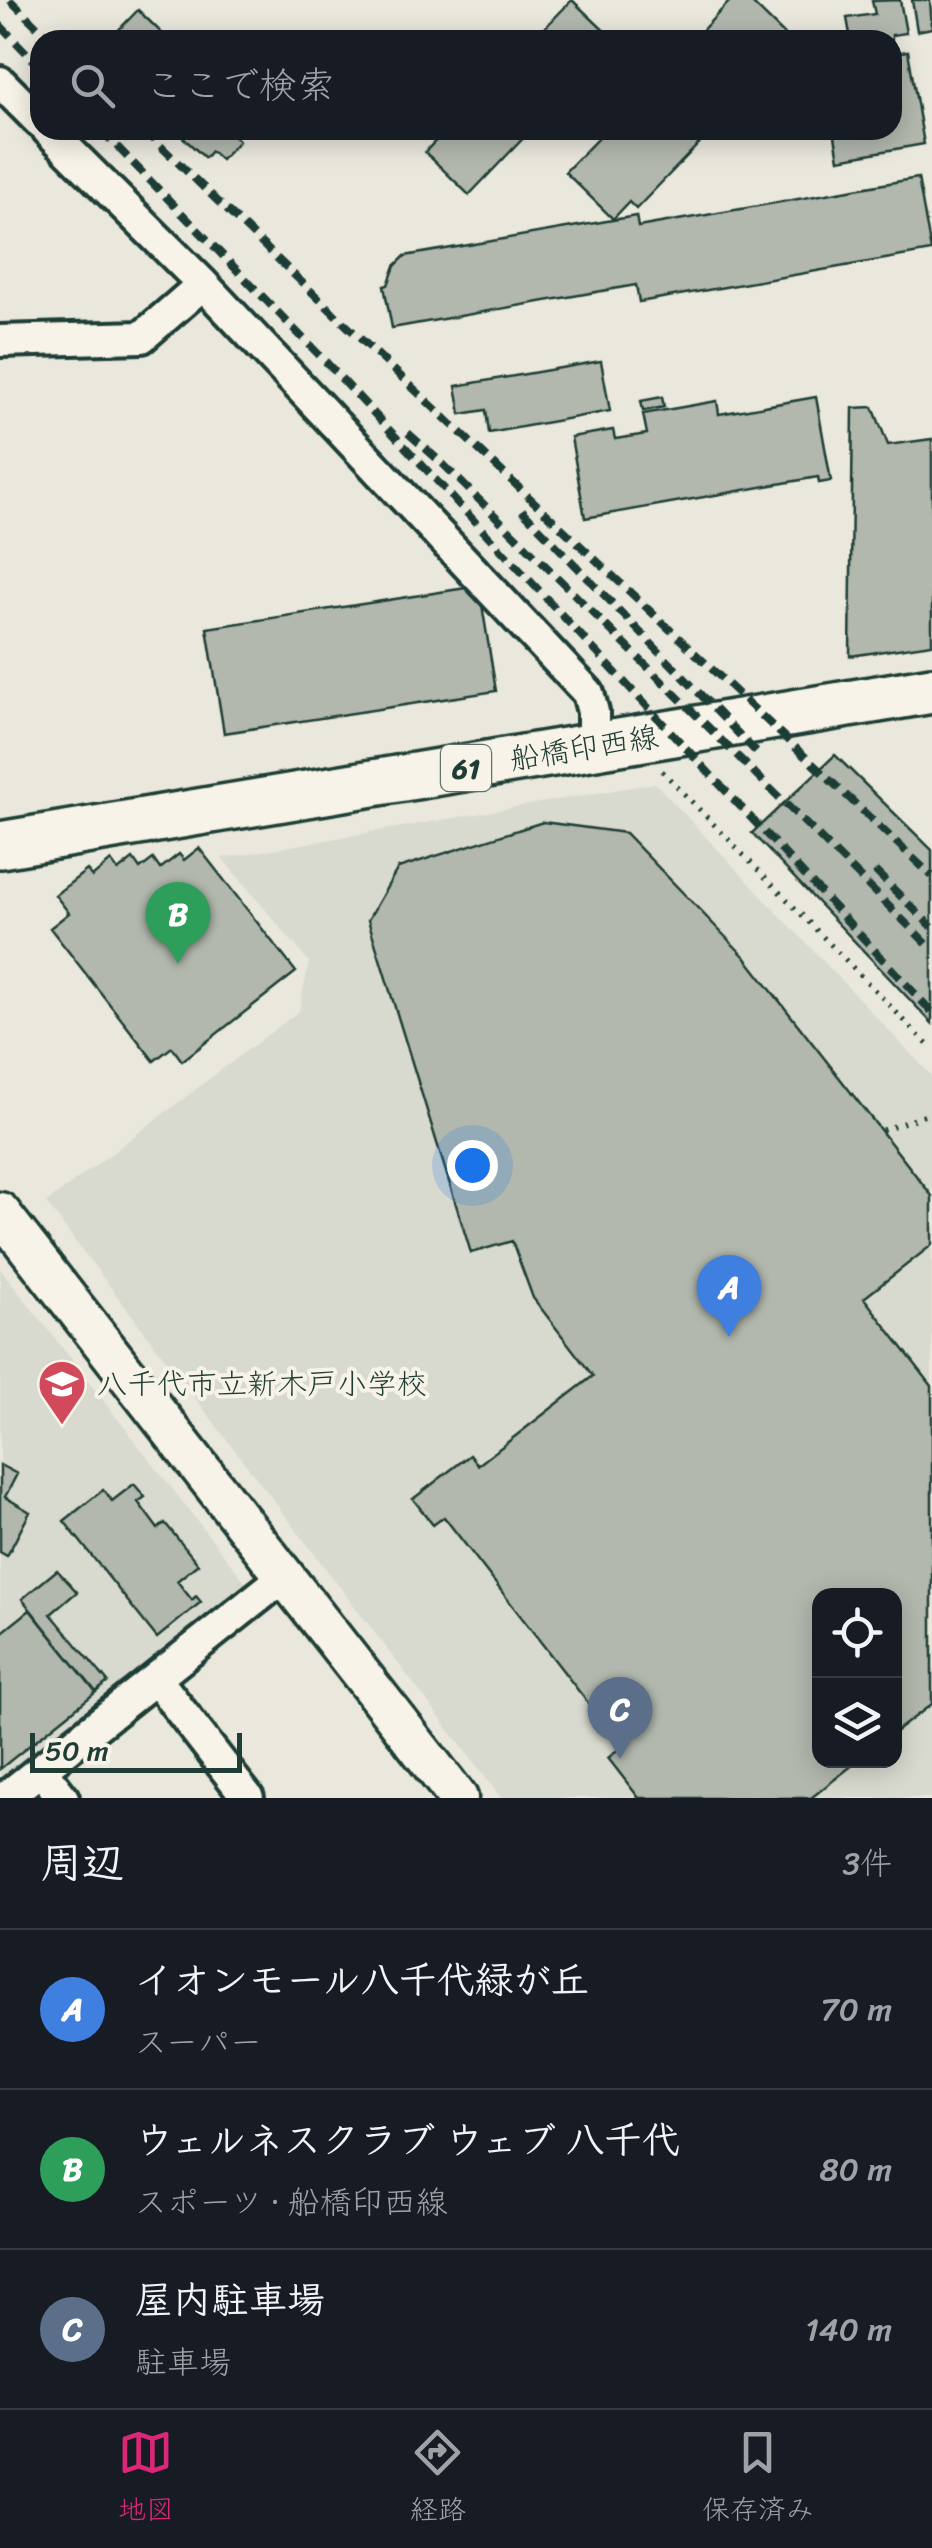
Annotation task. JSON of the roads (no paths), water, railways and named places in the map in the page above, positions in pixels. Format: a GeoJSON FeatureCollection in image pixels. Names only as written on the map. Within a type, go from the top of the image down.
{"type":"FeatureCollection","features":[{"type":"Feature","properties":{"kind":"main road","name":"船橋印西線"},"geometry":{"type":"LineString","coordinates":[[0,845],[932,690]]}},
{"type":"Feature","properties":{"kind":"street"},"geometry":{"type":"LineString","coordinates":[[0,82],[30,112]]}},
{"type":"Feature","properties":{"kind":"street"},"geometry":{"type":"LineString","coordinates":[[58,140],[203,284],[588,693],[593,712],[613,744]]}},
{"type":"Feature","properties":{"kind":"street"},"geometry":{"type":"LineString","coordinates":[[0,341],[142,337],[203,284]]}},
{"type":"Feature","properties":{"kind":"street"},"geometry":{"type":"LineString","coordinates":[[0,1212],[458,1798]]}},
{"type":"Feature","properties":{"kind":"street"},"geometry":{"type":"LineString","coordinates":[[5,1798],[286,1575]]}},
{"type":"Feature","properties":{"kind":"street"},"geometry":{"type":"LineString","coordinates":[[156,1678],[248,1798]]}},
{"type":"Feature","properties":{"kind":"street"},"geometry":{"type":"LineString","coordinates":[[41,1770],[63,1798]]}},
{"type":"Feature","properties":{"kind":"railway"},"geometry":{"type":"LineString","coordinates":[[10,0],[41,30]]}},
{"type":"Feature","properties":{"kind":"railway"},"geometry":{"type":"LineString","coordinates":[[0,25],[30,56]]}},
{"type":"Feature","properties":{"kind":"railway"},"geometry":{"type":"LineString","coordinates":[[111,140],[326,362],[932,1012]]}},
{"type":"Feature","properties":{"kind":"railway"},"geometry":{"type":"LineString","coordinates":[[154,140],[932,876]]}},
{"type":"Feature","properties":{"kind":"railway"},"geometry":{"type":"LineString","coordinates":[[408,433],[932,949]]}},
{"type":"Feature","properties":{"kind":"railway"},"geometry":{"type":"LineString","coordinates":[[522,510],[758,754]]}},
{"type":"Feature","properties":{"kind":"railway"},"geometry":{"type":"LineString","coordinates":[[875,871],[932,927]]}},
{"type":"Feature","properties":{"kind":"place","name":"ウェルネスクラブ ウェブ 八千代"},"geometry":{"type":"Point","coordinates":[178,964]}},
{"type":"Feature","properties":{"kind":"place","name":"イオンモール八千代緑が丘"},"geometry":{"type":"Point","coordinates":[729,1337]}},
{"type":"Feature","properties":{"kind":"place","name":"八千代市立新木戸小学校"},"geometry":{"type":"Point","coordinates":[62,1426]}},
{"type":"Feature","properties":{"kind":"place","name":"屋内駐車場"},"geometry":{"type":"Point","coordinates":[620,1759]}}]}
